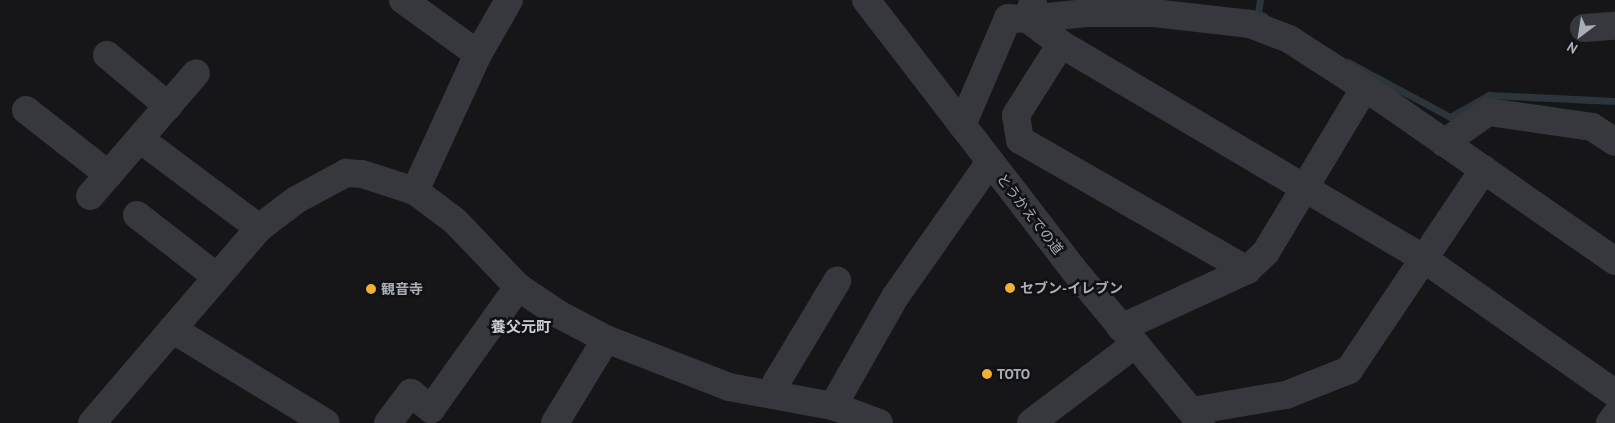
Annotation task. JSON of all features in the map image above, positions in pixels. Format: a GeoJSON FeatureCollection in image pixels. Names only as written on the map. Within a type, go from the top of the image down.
{"type":"FeatureCollection","features":[{"type":"Feature","properties":{"kind":"street"},"geometry":{"type":"LineString","coordinates":[[403,0],[478,54]]}},
{"type":"Feature","properties":{"kind":"street"},"geometry":{"type":"LineString","coordinates":[[415,191],[478,54],[509,0]]}},
{"type":"Feature","properties":{"kind":"street","name":"とうかえでの道"},"geometry":{"type":"LineString","coordinates":[[866,0],[990,162],[1128,336],[1196,417]]}},
{"type":"Feature","properties":{"kind":"street"},"geometry":{"type":"LineString","coordinates":[[962,125],[1008,18],[1031,9],[1086,13],[1154,14],[1250,24],[1289,39],[1484,169],[1615,261]]}},
{"type":"Feature","properties":{"kind":"street"},"geometry":{"type":"LineString","coordinates":[[1031,9],[1061,44],[1424,259],[1615,392]]}},
{"type":"Feature","properties":{"kind":"street"},"geometry":{"type":"LineString","coordinates":[[1584,28],[1615,26]]}},
{"type":"Feature","properties":{"kind":"street"},"geometry":{"type":"LineString","coordinates":[[1061,44],[1016,116],[1020,140],[1248,270]]}},
{"type":"Feature","properties":{"kind":"street"},"geometry":{"type":"LineString","coordinates":[[106,55],[168,106]]}},
{"type":"Feature","properties":{"kind":"street"},"geometry":{"type":"LineString","coordinates":[[90,196],[196,73]]}},
{"type":"Feature","properties":{"kind":"street"},"geometry":{"type":"LineString","coordinates":[[1031,423],[1128,336],[1248,270],[1266,252],[1364,89]]}},
{"type":"Feature","properties":{"kind":"street"},"geometry":{"type":"LineString","coordinates":[[26,110],[109,175]]}},
{"type":"Feature","properties":{"kind":"street"},"geometry":{"type":"LineString","coordinates":[[1444,143],[1488,112],[1592,127],[1615,142]]}},
{"type":"Feature","properties":{"kind":"street"},"geometry":{"type":"LineString","coordinates":[[140,139],[259,228]]}},
{"type":"Feature","properties":{"kind":"street"},"geometry":{"type":"LineString","coordinates":[[833,406],[895,297],[990,162]]}},
{"type":"Feature","properties":{"kind":"street"},"geometry":{"type":"LineString","coordinates":[[1196,417],[1286,394],[1349,370],[1484,169]]}},
{"type":"Feature","properties":{"kind":"street"},"geometry":{"type":"LineString","coordinates":[[92,423],[259,228],[296,200],[346,174],[362,174],[415,191],[455,220],[518,287],[560,315],[606,339],[729,387],[833,406],[879,423]]}},
{"type":"Feature","properties":{"kind":"street"},"geometry":{"type":"LineString","coordinates":[[137,215],[217,277]]}},
{"type":"Feature","properties":{"kind":"street"},"geometry":{"type":"LineString","coordinates":[[770,393],[836,281]]}},
{"type":"Feature","properties":{"kind":"street"},"geometry":{"type":"LineString","coordinates":[[388,423],[411,393],[431,409],[518,287]]}},
{"type":"Feature","properties":{"kind":"street"},"geometry":{"type":"LineString","coordinates":[[172,329],[326,423]]}},
{"type":"Feature","properties":{"kind":"street"},"geometry":{"type":"LineString","coordinates":[[555,423],[606,339]]}},
{"type":"Feature","properties":{"kind":"street"},"geometry":{"type":"LineString","coordinates":[[1610,423],[1615,416]]}},
{"type":"Feature","properties":{"kind":"waterway"},"geometry":{"type":"LineString","coordinates":[[1260,0],[1258,13],[1264,16]]}},
{"type":"Feature","properties":{"kind":"waterway"},"geometry":{"type":"LineString","coordinates":[[1348,62],[1450,117],[1489,95],[1615,101]]}},
{"type":"Feature","properties":{"kind":"place","name":"セブン-イレブン"},"geometry":{"type":"Point","coordinates":[1010,288]}},
{"type":"Feature","properties":{"kind":"place","name":"観音寺"},"geometry":{"type":"Point","coordinates":[371,289]}},
{"type":"Feature","properties":{"kind":"place","name":"TOTO"},"geometry":{"type":"Point","coordinates":[987,374]}},
{"type":"Feature","properties":{"kind":"district","name":"養父元町"},"geometry":{"type":"Point","coordinates":[521,327]}}]}
